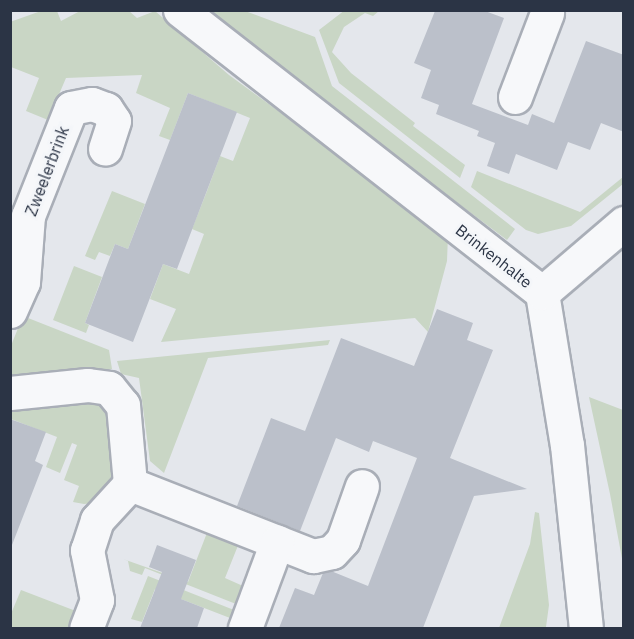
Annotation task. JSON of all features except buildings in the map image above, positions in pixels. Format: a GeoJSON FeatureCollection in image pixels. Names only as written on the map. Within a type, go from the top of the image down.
{"type":"FeatureCollection","features":[{"type":"Feature","properties":{"kind":"street","name":"Brinkenhalte"},"geometry":{"type":"LineString","coordinates":[[180,10],[542,293],[567,445],[586,628]]}},
{"type":"Feature","properties":{"kind":"street"},"geometry":{"type":"LineString","coordinates":[[515,97],[553,11]]}},
{"type":"Feature","properties":{"kind":"street","name":"Zweelerbrink"},"geometry":{"type":"LineString","coordinates":[[10,311],[23,282],[28,216],[71,108],[92,104],[106,109],[114,120],[105,149]]}},
{"type":"Feature","properties":{"kind":"street"},"geometry":{"type":"LineString","coordinates":[[542,293],[624,223]]}},
{"type":"Feature","properties":{"kind":"street"},"geometry":{"type":"LineString","coordinates":[[10,393],[88,385],[109,388],[123,405],[127,423],[130,484],[97,520],[87,550],[97,600],[86,628]]}},
{"type":"Feature","properties":{"kind":"street"},"geometry":{"type":"LineString","coordinates":[[130,484],[313,556],[332,552],[343,540],[362,486]]}},
{"type":"Feature","properties":{"kind":"street"},"geometry":{"type":"LineString","coordinates":[[244,628],[277,542]]}},
{"type":"Feature","properties":{"kind":"green space"},"geometry":{"type":"Polygon","coordinates":[[[345,10],[379,11],[373,16],[365,13],[344,27],[332,52],[351,73],[415,123],[413,126],[465,165],[460,178],[339,83],[319,30],[345,10]]]}},
{"type":"Feature","properties":{"kind":"green space"},"geometry":{"type":"Polygon","coordinates":[[[41,11],[57,11],[61,21],[80,11],[129,11],[137,18],[155,11],[229,75],[448,235],[447,261],[428,332],[415,318],[161,342],[176,309],[150,299],[163,264],[189,274],[204,234],[192,229],[220,156],[233,161],[250,118],[188,93],[170,140],[159,136],[170,108],[136,93],[142,75],[66,78],[48,120],[26,111],[39,78],[11,67],[10,22],[41,11]]]}},
{"type":"Feature","properties":{"kind":"green space"},"geometry":{"type":"Polygon","coordinates":[[[201,11],[245,11],[315,37],[332,86],[515,229],[507,240],[201,11]]]}},
{"type":"Feature","properties":{"kind":"green space"},"geometry":{"type":"Polygon","coordinates":[[[477,171],[580,212],[623,177],[623,184],[571,226],[538,234],[526,230],[471,187],[477,171]]]}},
{"type":"Feature","properties":{"kind":"green space"},"geometry":{"type":"Polygon","coordinates":[[[112,191],[145,204],[128,249],[115,244],[110,256],[99,252],[95,260],[85,256],[112,191]]]}},
{"type":"Feature","properties":{"kind":"green space"},"geometry":{"type":"Polygon","coordinates":[[[74,266],[102,277],[85,323],[89,325],[86,333],[53,320],[74,266]]]}},
{"type":"Feature","properties":{"kind":"green space"},"geometry":{"type":"Polygon","coordinates":[[[23,316],[109,350],[112,369],[11,380],[10,348],[23,316]]]}},
{"type":"Feature","properties":{"kind":"green space"},"geometry":{"type":"Polygon","coordinates":[[[330,340],[328,345],[208,358],[164,473],[150,461],[139,378],[121,374],[117,361],[330,340]]]}},
{"type":"Feature","properties":{"kind":"green space"},"geometry":{"type":"Polygon","coordinates":[[[589,397],[623,410],[623,564],[610,494],[589,397]]]}},
{"type":"Feature","properties":{"kind":"green space"},"geometry":{"type":"Polygon","coordinates":[[[92,400],[108,413],[115,478],[94,503],[84,504],[73,502],[79,486],[64,480],[77,445],[72,443],[60,473],[46,467],[57,437],[11,419],[10,402],[92,400]]]}},
{"type":"Feature","properties":{"kind":"green space"},"geometry":{"type":"Polygon","coordinates":[[[535,512],[539,513],[549,605],[546,627],[499,628],[530,544],[535,512]]]}},
{"type":"Feature","properties":{"kind":"green space"},"geometry":{"type":"Polygon","coordinates":[[[210,525],[241,538],[225,578],[243,586],[236,604],[145,568],[142,575],[130,571],[128,561],[123,559],[188,582],[210,525]]]}},
{"type":"Feature","properties":{"kind":"green space"},"geometry":{"type":"Polygon","coordinates":[[[148,576],[234,610],[230,618],[155,589],[142,622],[131,619],[148,576]]]}},
{"type":"Feature","properties":{"kind":"green space"},"geometry":{"type":"Polygon","coordinates":[[[21,590],[81,613],[75,628],[11,628],[10,616],[21,590]]]}}]}
